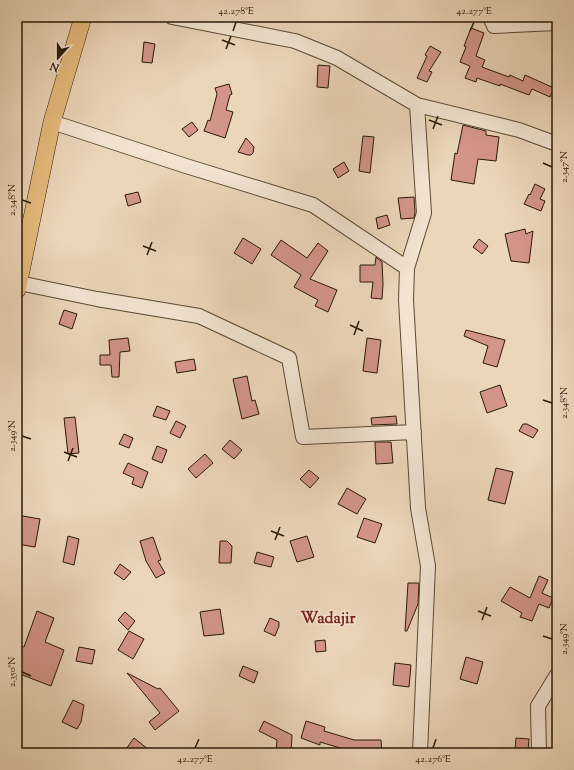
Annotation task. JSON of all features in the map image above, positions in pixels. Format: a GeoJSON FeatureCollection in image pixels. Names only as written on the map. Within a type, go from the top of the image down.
{"type":"FeatureCollection","features":[{"type":"Feature","properties":{"kind":"main road"},"geometry":{"type":"LineString","coordinates":[[18,286],[52,122],[83,17]]}},
{"type":"Feature","properties":{"kind":"street"},"geometry":{"type":"LineString","coordinates":[[172,17],[295,41],[338,58],[417,105],[519,130],[557,144]]}},
{"type":"Feature","properties":{"kind":"street"},"geometry":{"type":"LineString","coordinates":[[490,17],[494,26],[557,23]]}},
{"type":"Feature","properties":{"kind":"street"},"geometry":{"type":"LineString","coordinates":[[417,105],[424,213],[407,268],[406,300],[418,508],[428,566],[420,753]]}},
{"type":"Feature","properties":{"kind":"street"},"geometry":{"type":"LineString","coordinates":[[52,122],[186,166],[313,205],[407,268]]}},
{"type":"Feature","properties":{"kind":"street"},"geometry":{"type":"LineString","coordinates":[[18,286],[199,316],[289,358],[304,437],[414,432]]}},
{"type":"Feature","properties":{"kind":"street"},"geometry":{"type":"LineString","coordinates":[[539,753],[538,706],[557,675]]}},
{"type":"Feature","properties":{"kind":"building"},"geometry":{"type":"Polygon","coordinates":[[[471,28],[484,33],[476,56],[485,60],[482,67],[509,77],[510,75],[523,81],[525,75],[554,88],[550,97],[532,89],[529,95],[500,84],[500,86],[477,78],[476,82],[465,78],[470,66],[460,62],[471,28]]]}},
{"type":"Feature","properties":{"kind":"building"},"geometry":{"type":"Polygon","coordinates":[[[144,42],[155,44],[152,63],[142,62],[144,42]]]}},
{"type":"Feature","properties":{"kind":"building"},"geometry":{"type":"Polygon","coordinates":[[[430,46],[441,52],[429,71],[432,72],[427,82],[417,78],[427,56],[425,55],[430,46]]]}},
{"type":"Feature","properties":{"kind":"building"},"geometry":{"type":"Polygon","coordinates":[[[318,65],[330,66],[328,88],[317,87],[318,65]]]}},
{"type":"Feature","properties":{"kind":"building"},"geometry":{"type":"Polygon","coordinates":[[[229,84],[232,94],[230,95],[226,110],[233,112],[225,138],[204,131],[208,120],[210,121],[217,94],[215,88],[229,84]]]}},
{"type":"Feature","properties":{"kind":"building"},"geometry":{"type":"Polygon","coordinates":[[[192,122],[198,130],[189,137],[182,129],[192,122]]]}},
{"type":"Feature","properties":{"kind":"building"},"geometry":{"type":"Polygon","coordinates":[[[463,125],[486,131],[486,135],[499,137],[496,161],[478,159],[474,184],[451,180],[455,153],[457,154],[463,125]]]}},
{"type":"Feature","properties":{"kind":"building"},"geometry":{"type":"Polygon","coordinates":[[[363,136],[374,137],[370,173],[359,171],[363,136]]]}},
{"type":"Feature","properties":{"kind":"building"},"geometry":{"type":"Polygon","coordinates":[[[246,138],[254,147],[251,155],[238,152],[246,138]]]}},
{"type":"Feature","properties":{"kind":"building"},"geometry":{"type":"Polygon","coordinates":[[[344,162],[349,171],[338,178],[333,169],[344,162]]]}},
{"type":"Feature","properties":{"kind":"building"},"geometry":{"type":"Polygon","coordinates":[[[535,184],[545,189],[540,199],[545,201],[541,211],[524,204],[535,184]]]}},
{"type":"Feature","properties":{"kind":"building"},"geometry":{"type":"Polygon","coordinates":[[[138,192],[141,202],[128,206],[125,195],[138,192]]]}},
{"type":"Feature","properties":{"kind":"building"},"geometry":{"type":"Polygon","coordinates":[[[414,197],[414,218],[401,219],[398,198],[414,197]]]}},
{"type":"Feature","properties":{"kind":"building"},"geometry":{"type":"Polygon","coordinates":[[[387,215],[390,225],[378,229],[376,218],[387,215]]]}},
{"type":"Feature","properties":{"kind":"building"},"geometry":{"type":"Polygon","coordinates":[[[525,229],[526,234],[533,231],[529,263],[511,261],[505,234],[525,229]]]}},
{"type":"Feature","properties":{"kind":"building"},"geometry":{"type":"Polygon","coordinates":[[[243,238],[261,249],[252,264],[234,253],[243,238]]]}},
{"type":"Feature","properties":{"kind":"building"},"geometry":{"type":"Polygon","coordinates":[[[479,239],[488,246],[482,254],[473,247],[479,239]]]}},
{"type":"Feature","properties":{"kind":"building"},"geometry":{"type":"Polygon","coordinates":[[[281,240],[307,258],[318,243],[328,251],[310,279],[337,290],[328,312],[315,306],[318,300],[294,287],[301,275],[271,255],[281,240]]]}},
{"type":"Feature","properties":{"kind":"building"},"geometry":{"type":"Polygon","coordinates":[[[376,257],[382,262],[382,299],[371,298],[373,282],[360,282],[360,265],[375,265],[376,257]]]}},
{"type":"Feature","properties":{"kind":"building"},"geometry":{"type":"Polygon","coordinates":[[[64,310],[77,314],[72,329],[59,324],[64,310]]]}},
{"type":"Feature","properties":{"kind":"building"},"geometry":{"type":"Polygon","coordinates":[[[466,330],[505,340],[497,367],[483,363],[488,346],[464,336],[466,330]]]}},
{"type":"Feature","properties":{"kind":"building"},"geometry":{"type":"Polygon","coordinates":[[[128,338],[130,351],[120,352],[119,377],[112,377],[111,365],[100,365],[100,355],[110,355],[109,340],[128,338]]]}},
{"type":"Feature","properties":{"kind":"building"},"geometry":{"type":"Polygon","coordinates":[[[367,338],[381,340],[377,373],[363,371],[367,338]]]}},
{"type":"Feature","properties":{"kind":"building"},"geometry":{"type":"Polygon","coordinates":[[[194,359],[196,370],[177,373],[175,362],[194,359]]]}},
{"type":"Feature","properties":{"kind":"building"},"geometry":{"type":"Polygon","coordinates":[[[247,376],[252,401],[255,400],[259,414],[242,419],[233,379],[247,376]]]}},
{"type":"Feature","properties":{"kind":"building"},"geometry":{"type":"Polygon","coordinates":[[[500,385],[507,406],[487,413],[480,392],[500,385]]]}},
{"type":"Feature","properties":{"kind":"building"},"geometry":{"type":"Polygon","coordinates":[[[157,406],[170,411],[166,420],[153,416],[157,406]]]}},
{"type":"Feature","properties":{"kind":"building"},"geometry":{"type":"Polygon","coordinates":[[[396,416],[397,424],[372,425],[371,418],[396,416]]]}},
{"type":"Feature","properties":{"kind":"building"},"geometry":{"type":"Polygon","coordinates":[[[75,417],[79,453],[68,454],[64,418],[75,417]]]}},
{"type":"Feature","properties":{"kind":"building"},"geometry":{"type":"Polygon","coordinates":[[[176,421],[186,426],[180,438],[170,433],[176,421]]]}},
{"type":"Feature","properties":{"kind":"building"},"geometry":{"type":"Polygon","coordinates":[[[523,424],[527,424],[538,430],[533,438],[519,431],[523,424]]]}},
{"type":"Feature","properties":{"kind":"building"},"geometry":{"type":"Polygon","coordinates":[[[124,434],[133,438],[129,448],[119,444],[124,434]]]}},
{"type":"Feature","properties":{"kind":"building"},"geometry":{"type":"Polygon","coordinates":[[[230,440],[242,450],[234,459],[222,449],[230,440]]]}},
{"type":"Feature","properties":{"kind":"building"},"geometry":{"type":"Polygon","coordinates":[[[375,442],[391,442],[393,463],[376,464],[375,442]]]}},
{"type":"Feature","properties":{"kind":"building"},"geometry":{"type":"Polygon","coordinates":[[[157,446],[167,450],[162,463],[152,459],[157,446]]]}},
{"type":"Feature","properties":{"kind":"building"},"geometry":{"type":"Polygon","coordinates":[[[205,454],[213,463],[196,478],[188,469],[205,454]]]}},
{"type":"Feature","properties":{"kind":"building"},"geometry":{"type":"Polygon","coordinates":[[[128,463],[148,472],[142,488],[132,484],[134,478],[123,473],[128,463]]]}},
{"type":"Feature","properties":{"kind":"building"},"geometry":{"type":"Polygon","coordinates":[[[496,468],[513,472],[505,504],[488,500],[496,468]]]}},
{"type":"Feature","properties":{"kind":"building"},"geometry":{"type":"Polygon","coordinates":[[[309,470],[319,478],[310,488],[300,479],[309,470]]]}},
{"type":"Feature","properties":{"kind":"building"},"geometry":{"type":"Polygon","coordinates":[[[347,488],[366,499],[357,514],[338,504],[347,488]]]}},
{"type":"Feature","properties":{"kind":"building"},"geometry":{"type":"Polygon","coordinates":[[[17,515],[40,519],[35,547],[17,544],[17,515]]]}},
{"type":"Feature","properties":{"kind":"building"},"geometry":{"type":"Polygon","coordinates":[[[364,518],[382,524],[375,543],[357,537],[364,518]]]}},
{"type":"Feature","properties":{"kind":"building"},"geometry":{"type":"Polygon","coordinates":[[[68,536],[79,539],[74,565],[63,562],[68,536]]]}},
{"type":"Feature","properties":{"kind":"building"},"geometry":{"type":"Polygon","coordinates":[[[307,536],[314,557],[297,562],[290,541],[307,536]]]}},
{"type":"Feature","properties":{"kind":"building"},"geometry":{"type":"Polygon","coordinates":[[[153,537],[161,560],[158,561],[165,573],[156,578],[146,561],[140,541],[153,537]]]}},
{"type":"Feature","properties":{"kind":"building"},"geometry":{"type":"Polygon","coordinates":[[[220,541],[227,541],[232,546],[231,563],[219,563],[220,541]]]}},
{"type":"Feature","properties":{"kind":"building"},"geometry":{"type":"Polygon","coordinates":[[[257,552],[274,557],[271,567],[254,563],[257,552]]]}},
{"type":"Feature","properties":{"kind":"building"},"geometry":{"type":"Polygon","coordinates":[[[120,564],[131,572],[124,580],[114,573],[120,564]]]}},
{"type":"Feature","properties":{"kind":"building"},"geometry":{"type":"Polygon","coordinates":[[[539,576],[548,580],[542,593],[553,598],[549,608],[539,604],[532,621],[520,617],[522,613],[501,601],[510,587],[530,598],[539,576]]]}},
{"type":"Feature","properties":{"kind":"building"},"geometry":{"type":"Polygon","coordinates":[[[408,583],[419,583],[418,604],[407,631],[405,631],[408,583]]]}},
{"type":"Feature","properties":{"kind":"building"},"geometry":{"type":"Polygon","coordinates":[[[220,609],[224,634],[204,636],[200,612],[220,609]]]}},
{"type":"Feature","properties":{"kind":"building"},"geometry":{"type":"Polygon","coordinates":[[[37,611],[54,618],[45,642],[64,650],[51,686],[17,673],[17,644],[24,647],[37,611]]]}},
{"type":"Feature","properties":{"kind":"building"},"geometry":{"type":"Polygon","coordinates":[[[125,612],[135,621],[128,630],[118,620],[125,612]]]}},
{"type":"Feature","properties":{"kind":"building"},"geometry":{"type":"Polygon","coordinates":[[[270,618],[279,622],[275,636],[264,631],[270,618]]]}},
{"type":"Feature","properties":{"kind":"building"},"geometry":{"type":"Polygon","coordinates":[[[129,631],[144,639],[133,659],[118,650],[129,631]]]}},
{"type":"Feature","properties":{"kind":"building"},"geometry":{"type":"Polygon","coordinates":[[[325,640],[326,651],[316,652],[315,641],[325,640]]]}},
{"type":"Feature","properties":{"kind":"building"},"geometry":{"type":"Polygon","coordinates":[[[79,647],[95,650],[92,664],[76,661],[79,647]]]}},
{"type":"Feature","properties":{"kind":"building"},"geometry":{"type":"Polygon","coordinates":[[[466,657],[483,662],[477,684],[460,679],[466,657]]]}},
{"type":"Feature","properties":{"kind":"building"},"geometry":{"type":"Polygon","coordinates":[[[395,663],[411,665],[409,687],[393,685],[395,663]]]}},
{"type":"Feature","properties":{"kind":"building"},"geometry":{"type":"Polygon","coordinates":[[[243,666],[258,672],[254,683],[239,676],[243,666]]]}},
{"type":"Feature","properties":{"kind":"building"},"geometry":{"type":"Polygon","coordinates":[[[127,673],[158,689],[160,688],[179,711],[155,730],[149,722],[160,713],[127,673]]]}},
{"type":"Feature","properties":{"kind":"building"},"geometry":{"type":"Polygon","coordinates":[[[73,700],[84,705],[81,722],[77,729],[62,722],[73,700]]]}},
{"type":"Feature","properties":{"kind":"building"},"geometry":{"type":"Polygon","coordinates":[[[264,721],[292,735],[291,753],[276,753],[277,740],[259,731],[264,721]]]}},
{"type":"Feature","properties":{"kind":"building"},"geometry":{"type":"Polygon","coordinates":[[[306,721],[325,727],[324,731],[354,740],[381,740],[382,753],[357,753],[320,742],[320,745],[301,738],[306,721]]]}},
{"type":"Feature","properties":{"kind":"building"},"geometry":{"type":"Polygon","coordinates":[[[134,738],[153,753],[123,753],[134,738]]]}},
{"type":"Feature","properties":{"kind":"building"},"geometry":{"type":"Polygon","coordinates":[[[516,738],[529,739],[528,751],[515,750],[516,738]]]}},
{"type":"Feature","properties":{"kind":"district","name":"Wadajir"},"geometry":{"type":"Point","coordinates":[328,619]}}]}
